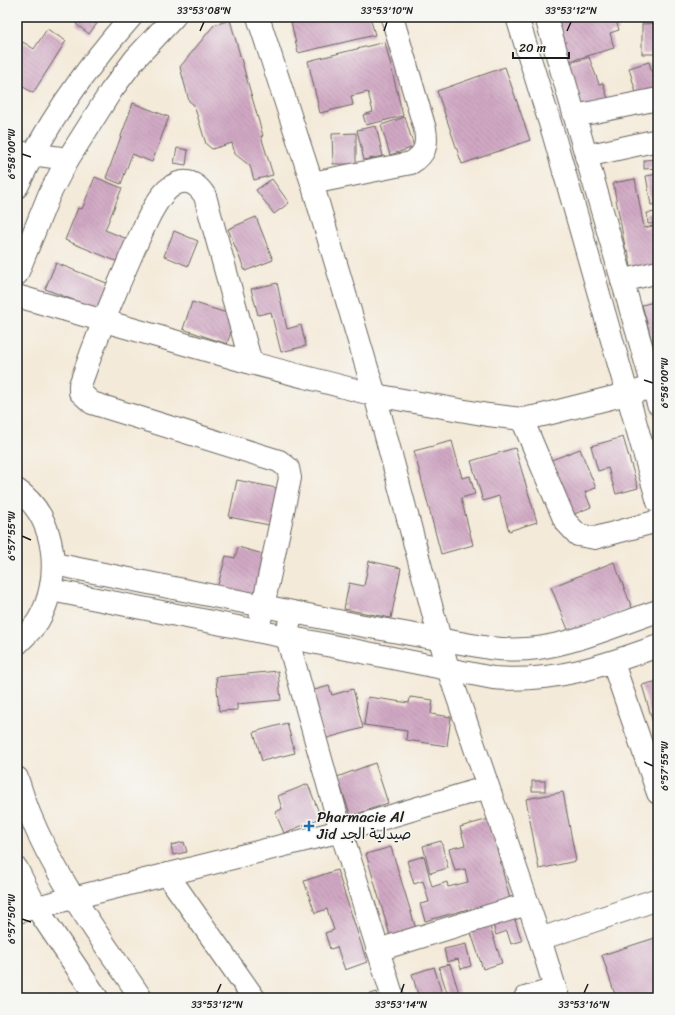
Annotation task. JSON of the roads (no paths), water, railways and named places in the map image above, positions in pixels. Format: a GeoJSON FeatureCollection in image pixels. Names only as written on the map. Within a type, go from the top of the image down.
{"type":"FeatureCollection","features":[{"type":"Feature","properties":{"kind":"street"},"geometry":{"type":"LineString","coordinates":[[17,187],[25,153],[88,68],[131,17]]}},
{"type":"Feature","properties":{"kind":"street"},"geometry":{"type":"LineString","coordinates":[[17,274],[49,195],[68,159],[111,91],[135,59],[174,17]]}},
{"type":"Feature","properties":{"kind":"street"},"geometry":{"type":"LineString","coordinates":[[258,17],[312,183],[375,395],[448,669],[540,939],[556,994],[525,998]]}},
{"type":"Feature","properties":{"kind":"street"},"geometry":{"type":"LineString","coordinates":[[312,183],[411,163],[423,154],[426,146],[425,129],[392,17]]}},
{"type":"Feature","properties":{"kind":"street"},"geometry":{"type":"LineString","coordinates":[[517,17],[554,136],[658,502]]}},
{"type":"Feature","properties":{"kind":"street"},"geometry":{"type":"LineString","coordinates":[[17,296],[251,363],[375,395],[494,416],[522,419],[543,416],[627,394],[656,392],[622,281],[546,17]]}},
{"type":"Feature","properties":{"kind":"street"},"geometry":{"type":"LineString","coordinates":[[554,136],[577,123],[658,98]]}},
{"type":"Feature","properties":{"kind":"street"},"geometry":{"type":"LineString","coordinates":[[586,156],[658,140]]}},
{"type":"Feature","properties":{"kind":"street"},"geometry":{"type":"LineString","coordinates":[[25,153],[68,159]]}},
{"type":"Feature","properties":{"kind":"street"},"geometry":{"type":"LineString","coordinates":[[251,363],[205,196],[200,187],[194,183],[186,182],[177,184],[168,190],[161,198],[144,226],[103,321],[80,386],[80,392],[84,398],[92,403],[279,461],[288,468],[290,478],[258,630]]}},
{"type":"Feature","properties":{"kind":"street"},"geometry":{"type":"LineString","coordinates":[[622,281],[658,272]]}},
{"type":"Feature","properties":{"kind":"street"},"geometry":{"type":"LineString","coordinates":[[522,419],[565,521],[578,536],[595,538],[658,521]]}},
{"type":"Feature","properties":{"kind":"street"},"geometry":{"type":"LineString","coordinates":[[17,490],[38,514],[50,538],[54,564],[51,590],[38,622],[17,644]]}},
{"type":"Feature","properties":{"kind":"street"},"geometry":{"type":"LineString","coordinates":[[54,564],[291,612],[440,640],[512,650],[538,648],[585,635],[658,611]]}},
{"type":"Feature","properties":{"kind":"street"},"geometry":{"type":"LineString","coordinates":[[51,590],[493,678],[535,680],[554,677],[613,663],[658,646]]}},
{"type":"Feature","properties":{"kind":"street"},"geometry":{"type":"LineString","coordinates":[[291,612],[287,637],[341,832],[393,998]]}},
{"type":"Feature","properties":{"kind":"street"},"geometry":{"type":"LineString","coordinates":[[613,663],[658,793]]}},
{"type":"Feature","properties":{"kind":"street"},"geometry":{"type":"LineString","coordinates":[[17,778],[30,816],[74,897],[141,998]]}},
{"type":"Feature","properties":{"kind":"street"},"geometry":{"type":"LineString","coordinates":[[26,909],[341,832],[488,787]]}},
{"type":"Feature","properties":{"kind":"street"},"geometry":{"type":"LineString","coordinates":[[17,869],[26,909],[97,998]]}},
{"type":"Feature","properties":{"kind":"street"},"geometry":{"type":"LineString","coordinates":[[167,874],[254,998]]}},
{"type":"Feature","properties":{"kind":"street"},"geometry":{"type":"LineString","coordinates":[[540,939],[658,899]]}},
{"type":"Feature","properties":{"kind":"street"},"geometry":{"type":"LineString","coordinates":[[378,950],[527,904]]}},
{"type":"Feature","properties":{"kind":"place","name":"Pharmacie Al Jid صيدلية الجد"},"geometry":{"type":"Point","coordinates":[309,826]}}]}
